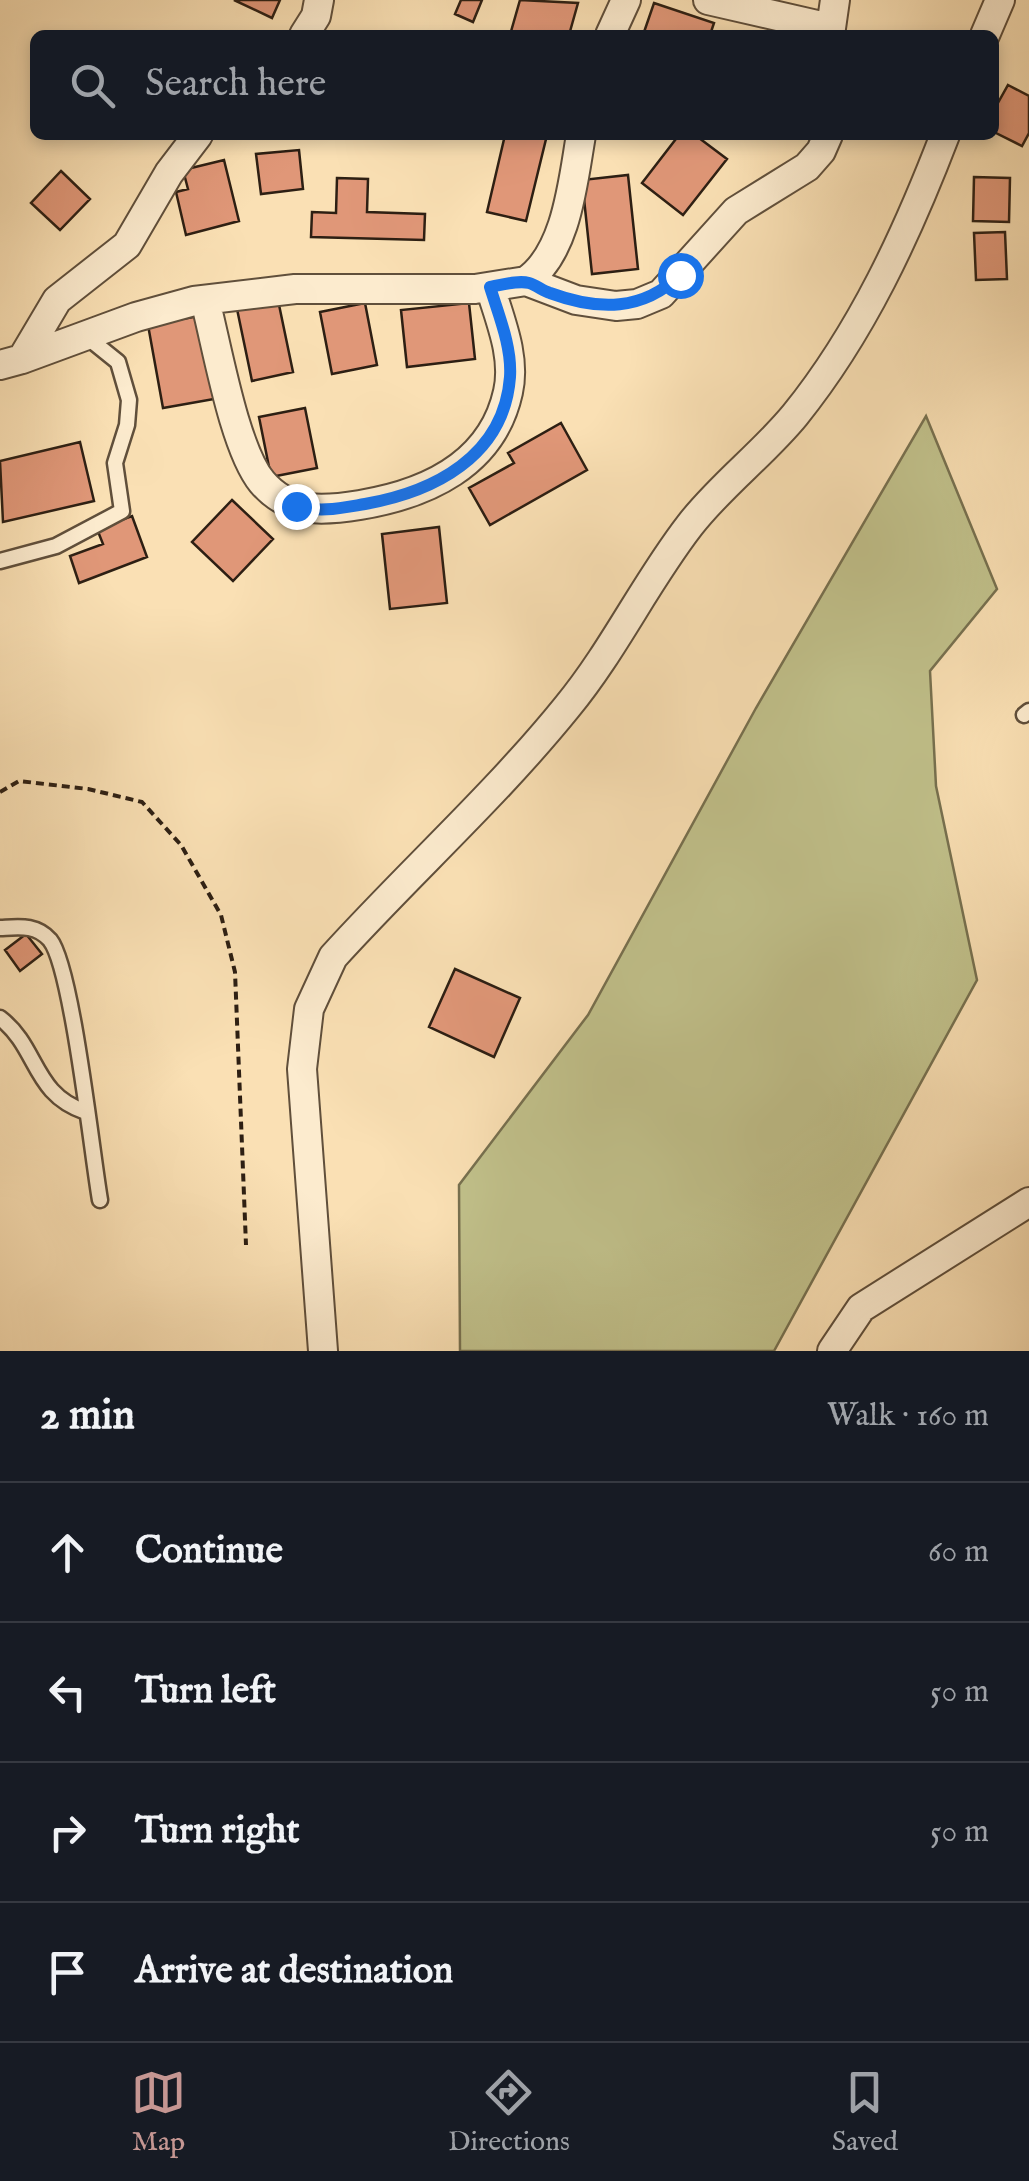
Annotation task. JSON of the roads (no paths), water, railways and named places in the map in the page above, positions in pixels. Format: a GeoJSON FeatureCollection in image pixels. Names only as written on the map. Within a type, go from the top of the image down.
{"type":"FeatureCollection","features":[{"type":"Feature","properties":{"kind":"street"},"geometry":{"type":"LineString","coordinates":[[307,30],[320,0]]}},
{"type":"Feature","properties":{"kind":"street"},"geometry":{"type":"LineString","coordinates":[[612,30],[626,0]]}},
{"type":"Feature","properties":{"kind":"street"},"geometry":{"type":"LineString","coordinates":[[708,0],[822,30]]}},
{"type":"Feature","properties":{"kind":"street"},"geometry":{"type":"LineString","coordinates":[[830,30],[835,0]]}},
{"type":"Feature","properties":{"kind":"street"},"geometry":{"type":"LineString","coordinates":[[987,30],[1000,0]]}},
{"type":"Feature","properties":{"kind":"street"},"geometry":{"type":"LineString","coordinates":[[11,362],[56,300],[74,282],[127,245],[169,173],[194,140]]}},
{"type":"Feature","properties":{"kind":"street"},"geometry":{"type":"LineString","coordinates":[[11,362],[136,317],[205,300],[295,289],[490,287],[526,281],[542,270],[557,239],[580,140]]}},
{"type":"Feature","properties":{"kind":"street"},"geometry":{"type":"LineString","coordinates":[[526,281],[549,293],[616,306],[637,304],[661,294],[736,211],[807,167],[826,140]]}},
{"type":"Feature","properties":{"kind":"street"},"geometry":{"type":"LineString","coordinates":[[323,1351],[302,1069],[317,986],[333,957],[565,710],[604,660],[688,528],[723,485],[794,417],[856,326],[907,233],[944,140]]}},
{"type":"Feature","properties":{"kind":"street"},"geometry":{"type":"LineString","coordinates":[[205,300],[252,468],[282,499],[312,511],[326,511],[410,496],[450,476],[481,446],[505,402],[510,376],[490,287]]}},
{"type":"Feature","properties":{"kind":"street"},"geometry":{"type":"LineString","coordinates":[[832,1351],[861,1308],[1029,1202]]}},
{"type":"Feature","properties":{"kind":"lane"},"geometry":{"type":"LineString","coordinates":[[0,562],[56,546],[122,512],[115,463],[127,425],[128,400],[118,362],[87,337]]}},
{"type":"Feature","properties":{"kind":"lane"},"geometry":{"type":"LineString","coordinates":[[0,928],[29,926],[50,940],[65,976],[100,1200]]}},
{"type":"Feature","properties":{"kind":"lane"},"geometry":{"type":"LineString","coordinates":[[0,1018],[12,1027],[60,1103],[86,1112]]}}]}
